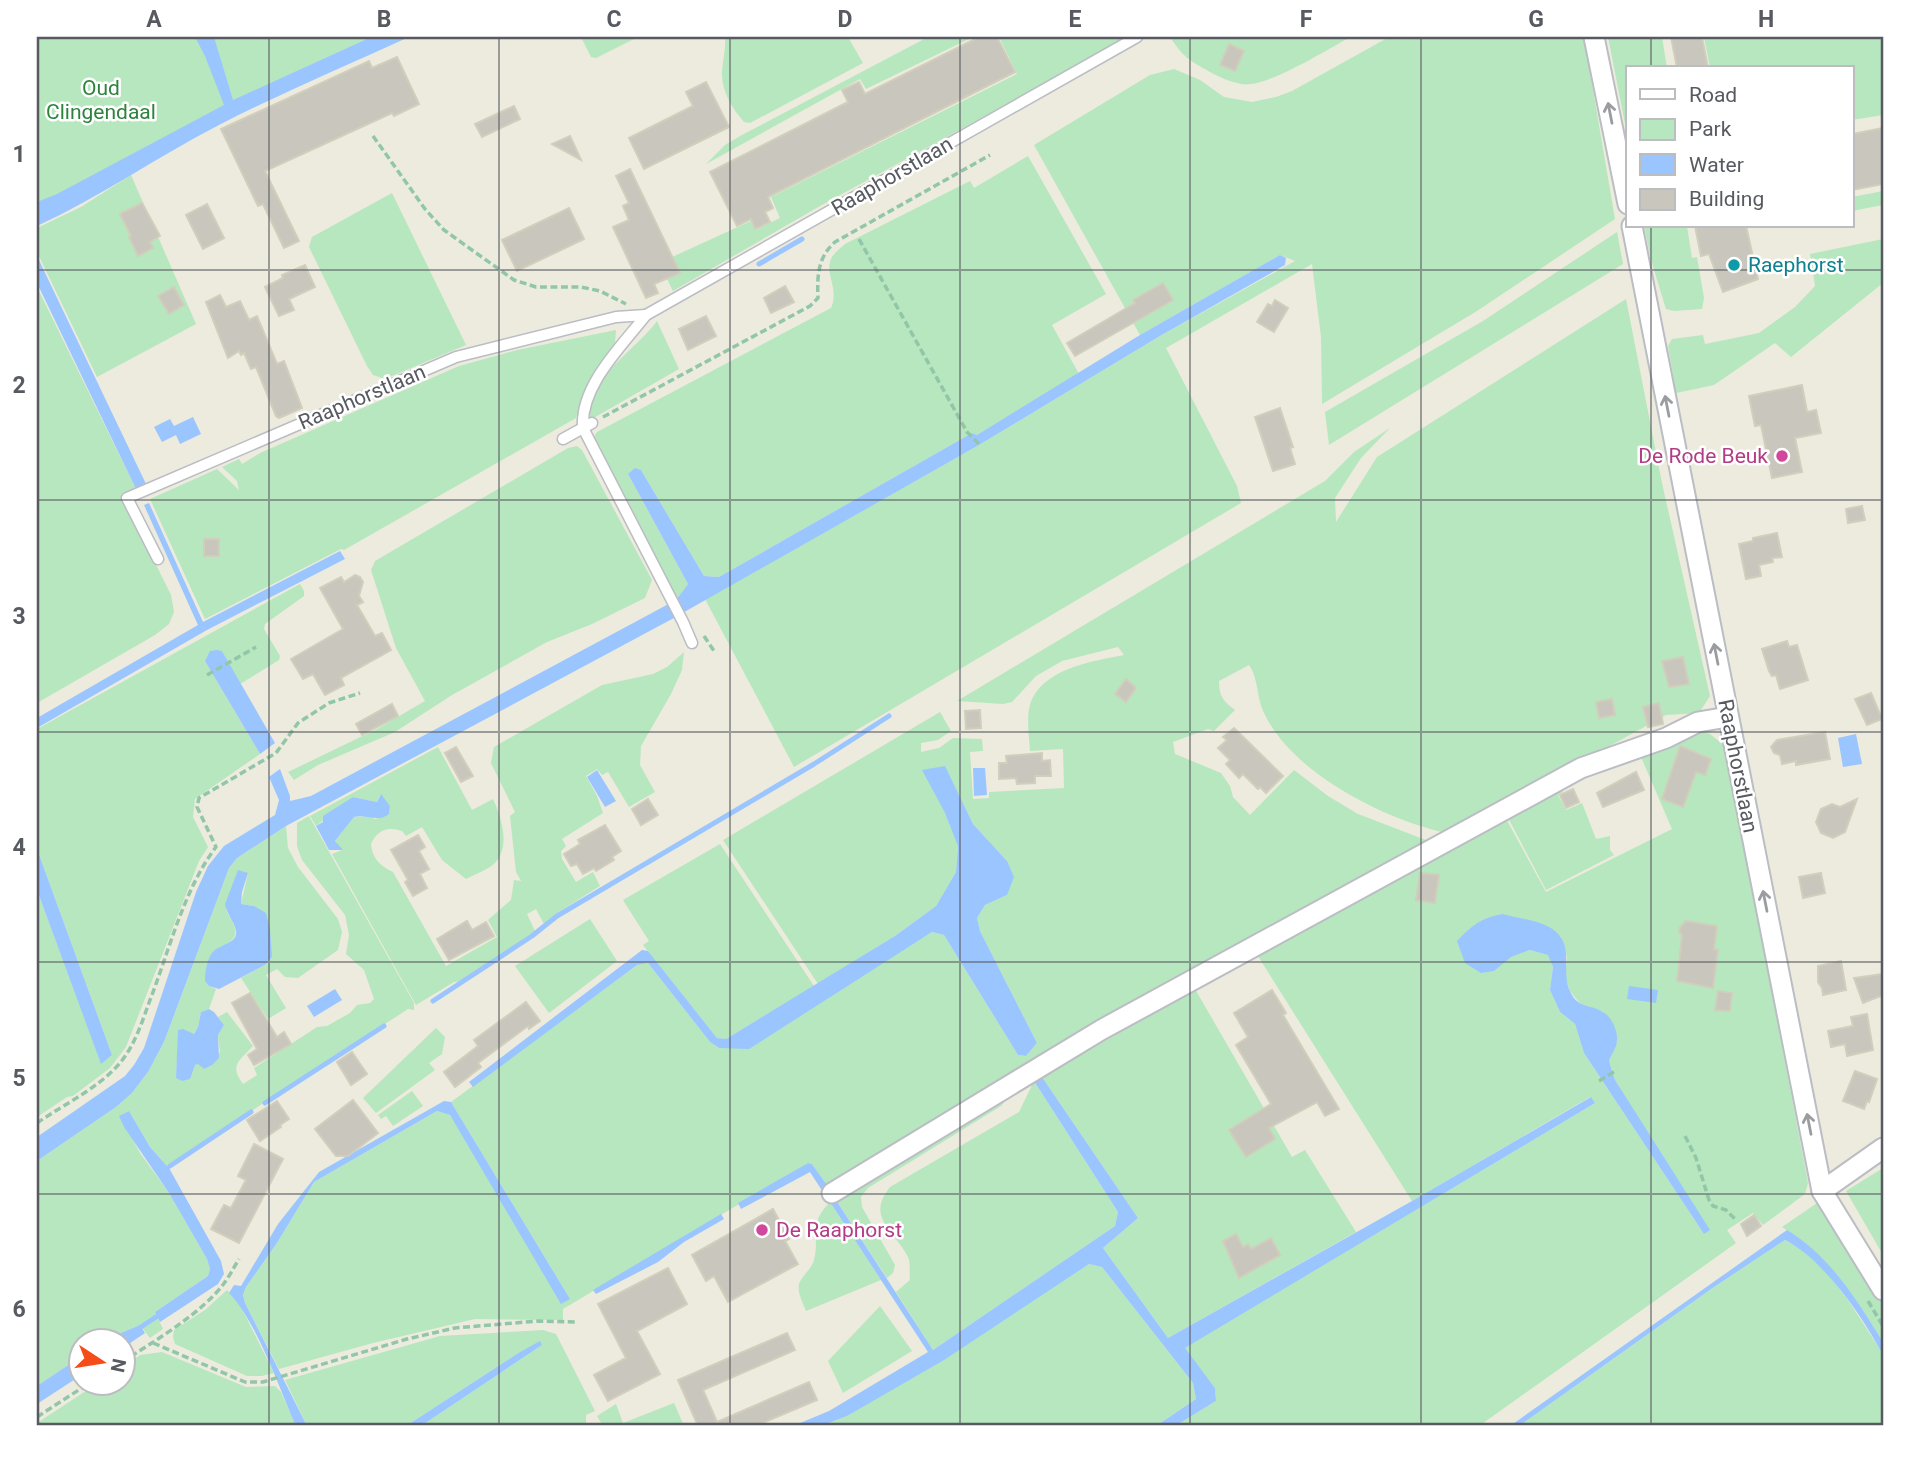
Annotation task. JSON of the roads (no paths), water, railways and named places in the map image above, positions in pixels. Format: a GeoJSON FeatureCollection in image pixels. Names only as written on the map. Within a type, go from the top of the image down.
{"type":"FeatureCollection","features":[{"type":"Feature","properties":{"kind":"street"},"geometry":{"type":"LineString","coordinates":[[1594,37],[1626,194]]}},
{"type":"Feature","properties":{"kind":"street","name":"Raaphorstlaan"},"geometry":{"type":"LineString","coordinates":[[1632,228],[1822,1191],[1883,1290]]}},
{"type":"Feature","properties":{"kind":"street"},"geometry":{"type":"LineString","coordinates":[[832,1193],[1101,1030],[1581,768],[1666,738],[1698,722],[1728,717]]}},
{"type":"Feature","properties":{"kind":"street"},"geometry":{"type":"LineString","coordinates":[[1822,1191],[1883,1148]]}},
{"type":"Feature","properties":{"kind":"lane","name":"Raaphorstlaan"},"geometry":{"type":"LineString","coordinates":[[587,425],[582,413],[589,390],[646,315],[1137,37]]}},
{"type":"Feature","properties":{"kind":"lane","name":"Raaphorstlaan"},"geometry":{"type":"LineString","coordinates":[[158,559],[122,500],[456,357],[616,317],[646,315]]}},
{"type":"Feature","properties":{"kind":"lane"},"geometry":{"type":"LineString","coordinates":[[563,439],[587,425],[692,643]]}},
{"type":"Feature","properties":{"kind":"water"},"geometry":{"type":"Polygon","coordinates":[[[195,37],[214,37],[233,100],[371,37],[409,37],[219,125],[37,226],[37,202],[57,194],[224,105],[195,37]]]}},
{"type":"Feature","properties":{"kind":"water"},"geometry":{"type":"Polygon","coordinates":[[[1280,255],[1286,258],[1285,265],[1160,336],[979,445],[672,619],[286,826],[237,858],[229,868],[164,1042],[148,1072],[132,1093],[116,1107],[37,1161],[37,1137],[125,1076],[134,1065],[144,1048],[196,892],[208,866],[224,846],[275,815],[279,800],[269,777],[280,769],[290,801],[311,796],[676,600],[688,584],[628,474],[635,468],[641,470],[704,576],[719,577],[972,433],[977,435],[1140,335],[1280,255]]]}},
{"type":"Feature","properties":{"kind":"water"},"geometry":{"type":"Polygon","coordinates":[[[37,256],[146,484],[136,489],[37,283],[37,256]]]}},
{"type":"Feature","properties":{"kind":"water"},"geometry":{"type":"Polygon","coordinates":[[[193,417],[201,434],[180,444],[176,435],[162,442],[154,427],[170,419],[174,426],[193,417]]]}},
{"type":"Feature","properties":{"kind":"water"},"geometry":{"type":"Polygon","coordinates":[[[149,503],[203,622],[340,551],[345,559],[207,630],[37,728],[37,718],[198,625],[144,505],[149,503]]]}},
{"type":"Feature","properties":{"kind":"water"},"geometry":{"type":"Polygon","coordinates":[[[210,651],[222,651],[275,743],[260,754],[205,661],[210,651]]]}},
{"type":"Feature","properties":{"kind":"water"},"geometry":{"type":"Polygon","coordinates":[[[1856,734],[1862,764],[1843,767],[1838,738],[1856,734]]]}},
{"type":"Feature","properties":{"kind":"water"},"geometry":{"type":"Polygon","coordinates":[[[945,766],[973,824],[1007,861],[1014,877],[1007,895],[985,905],[977,918],[980,931],[1037,1043],[1026,1056],[1018,1055],[944,935],[932,932],[749,1049],[719,1048],[710,1042],[648,963],[637,965],[473,1087],[469,1082],[642,950],[648,951],[717,1038],[726,1039],[895,936],[936,906],[956,872],[958,846],[944,811],[922,770],[945,766]]]}},
{"type":"Feature","properties":{"kind":"water"},"geometry":{"type":"Polygon","coordinates":[[[973,768],[985,768],[987,795],[974,796],[973,768]]]}},
{"type":"Feature","properties":{"kind":"water"},"geometry":{"type":"Polygon","coordinates":[[[597,770],[616,801],[605,807],[587,777],[597,770]]]}},
{"type":"Feature","properties":{"kind":"water"},"geometry":{"type":"Polygon","coordinates":[[[381,794],[390,806],[389,814],[381,818],[354,817],[335,841],[343,850],[329,850],[316,826],[323,822],[323,816],[353,797],[377,802],[381,794]]]}},
{"type":"Feature","properties":{"kind":"water"},"geometry":{"type":"Polygon","coordinates":[[[37,849],[112,1055],[101,1064],[37,890],[37,849]]]}},
{"type":"Feature","properties":{"kind":"water"},"geometry":{"type":"Polygon","coordinates":[[[238,870],[248,873],[241,904],[254,906],[266,913],[272,957],[265,965],[219,989],[209,986],[205,981],[206,970],[212,953],[236,935],[225,904],[238,870]]]}},
{"type":"Feature","properties":{"kind":"water"},"geometry":{"type":"Polygon","coordinates":[[[1503,914],[1548,927],[1563,941],[1566,976],[1572,996],[1584,1005],[1603,1012],[1613,1024],[1617,1043],[1609,1061],[1615,1080],[1710,1230],[1704,1234],[1584,1053],[1575,1024],[1560,1012],[1550,990],[1553,967],[1548,955],[1530,950],[1511,957],[1494,971],[1481,973],[1465,963],[1457,941],[1477,923],[1503,914]]]}},
{"type":"Feature","properties":{"kind":"water"},"geometry":{"type":"Polygon","coordinates":[[[1629,986],[1658,990],[1656,1003],[1627,999],[1629,986]]]}},
{"type":"Feature","properties":{"kind":"water"},"geometry":{"type":"Polygon","coordinates":[[[335,989],[342,1000],[314,1017],[307,1006],[335,989]]]}},
{"type":"Feature","properties":{"kind":"water"},"geometry":{"type":"Polygon","coordinates":[[[209,1009],[224,1025],[218,1035],[219,1058],[204,1069],[198,1064],[195,1065],[190,1079],[182,1081],[176,1078],[178,1030],[183,1029],[194,1034],[201,1012],[209,1009]]]}},
{"type":"Feature","properties":{"kind":"water"},"geometry":{"type":"Polygon","coordinates":[[[1042,1077],[1138,1218],[1103,1248],[1168,1338],[1591,1097],[1595,1103],[1185,1348],[1215,1388],[1216,1401],[1175,1426],[1156,1426],[1196,1399],[1193,1383],[1102,1267],[1089,1264],[944,1360],[847,1416],[821,1426],[793,1426],[829,1411],[928,1352],[830,1202],[834,1197],[933,1350],[1115,1226],[1118,1212],[1034,1081],[1042,1077]]]}},
{"type":"Feature","properties":{"kind":"water"},"geometry":{"type":"Polygon","coordinates":[[[444,1101],[451,1102],[570,1299],[561,1304],[450,1115],[437,1111],[314,1182],[277,1243],[246,1287],[243,1295],[245,1303],[307,1426],[296,1426],[258,1338],[229,1293],[234,1285],[241,1286],[278,1224],[319,1172],[444,1101]]]}},
{"type":"Feature","properties":{"kind":"water"},"geometry":{"type":"Polygon","coordinates":[[[129,1111],[150,1147],[167,1166],[174,1163],[169,1168],[221,1261],[224,1274],[218,1284],[160,1322],[155,1312],[208,1276],[210,1269],[207,1259],[169,1193],[124,1127],[119,1116],[129,1111]]]}},
{"type":"Feature","properties":{"kind":"water"},"geometry":{"type":"Polygon","coordinates":[[[808,1163],[812,1164],[827,1185],[821,1189],[810,1172],[741,1209],[738,1203],[808,1163]]]}},
{"type":"Feature","properties":{"kind":"water"},"geometry":{"type":"Polygon","coordinates":[[[721,1214],[724,1219],[684,1242],[658,1262],[596,1294],[593,1290],[721,1214]]]}},
{"type":"Feature","properties":{"kind":"water"},"geometry":{"type":"Polygon","coordinates":[[[1787,1230],[1816,1253],[1841,1280],[1883,1342],[1883,1355],[1841,1290],[1814,1261],[1785,1240],[1714,1287],[1519,1426],[1510,1426],[1787,1230]]]}},
{"type":"Feature","properties":{"kind":"water"},"geometry":{"type":"Polygon","coordinates":[[[140,1325],[145,1333],[136,1339],[136,1327],[140,1325]]]}},
{"type":"Feature","properties":{"kind":"water"},"geometry":{"type":"Polygon","coordinates":[[[540,1341],[542,1345],[421,1426],[406,1426],[520,1352],[540,1341]]]}},
{"type":"Feature","properties":{"kind":"water"},"geometry":{"type":"Polygon","coordinates":[[[66,1366],[66,1385],[37,1404],[37,1386],[66,1366]]]}},
{"type":"Feature","properties":{"kind":"waterway"},"geometry":{"type":"LineString","coordinates":[[759,264],[802,239]]}},
{"type":"Feature","properties":{"kind":"waterway"},"geometry":{"type":"LineString","coordinates":[[433,1001],[532,936],[557,916],[814,764],[889,716]]}},
{"type":"Feature","properties":{"kind":"waterway"},"geometry":{"type":"LineString","coordinates":[[265,1103],[384,1026]]}},
{"type":"Feature","properties":{"kind":"waterway"},"geometry":{"type":"LineString","coordinates":[[170,1166],[251,1112]]}},
{"type":"Feature","properties":{"kind":"waterway"},"geometry":{"type":"LineString","coordinates":[[138,1329],[162,1313]]}},
{"type":"Feature","properties":{"kind":"place","name":"Raephorst"},"geometry":{"type":"Point","coordinates":[1734,265]}},
{"type":"Feature","properties":{"kind":"place","name":"De Rode Beuk"},"geometry":{"type":"Point","coordinates":[1782,456]}},
{"type":"Feature","properties":{"kind":"place","name":"De Raaphorst"},"geometry":{"type":"Point","coordinates":[762,1230]}},
{"type":"Feature","properties":{"kind":"park label","name":"Oud Clingendaal"},"geometry":{"type":"Point","coordinates":[101,100]}}]}
